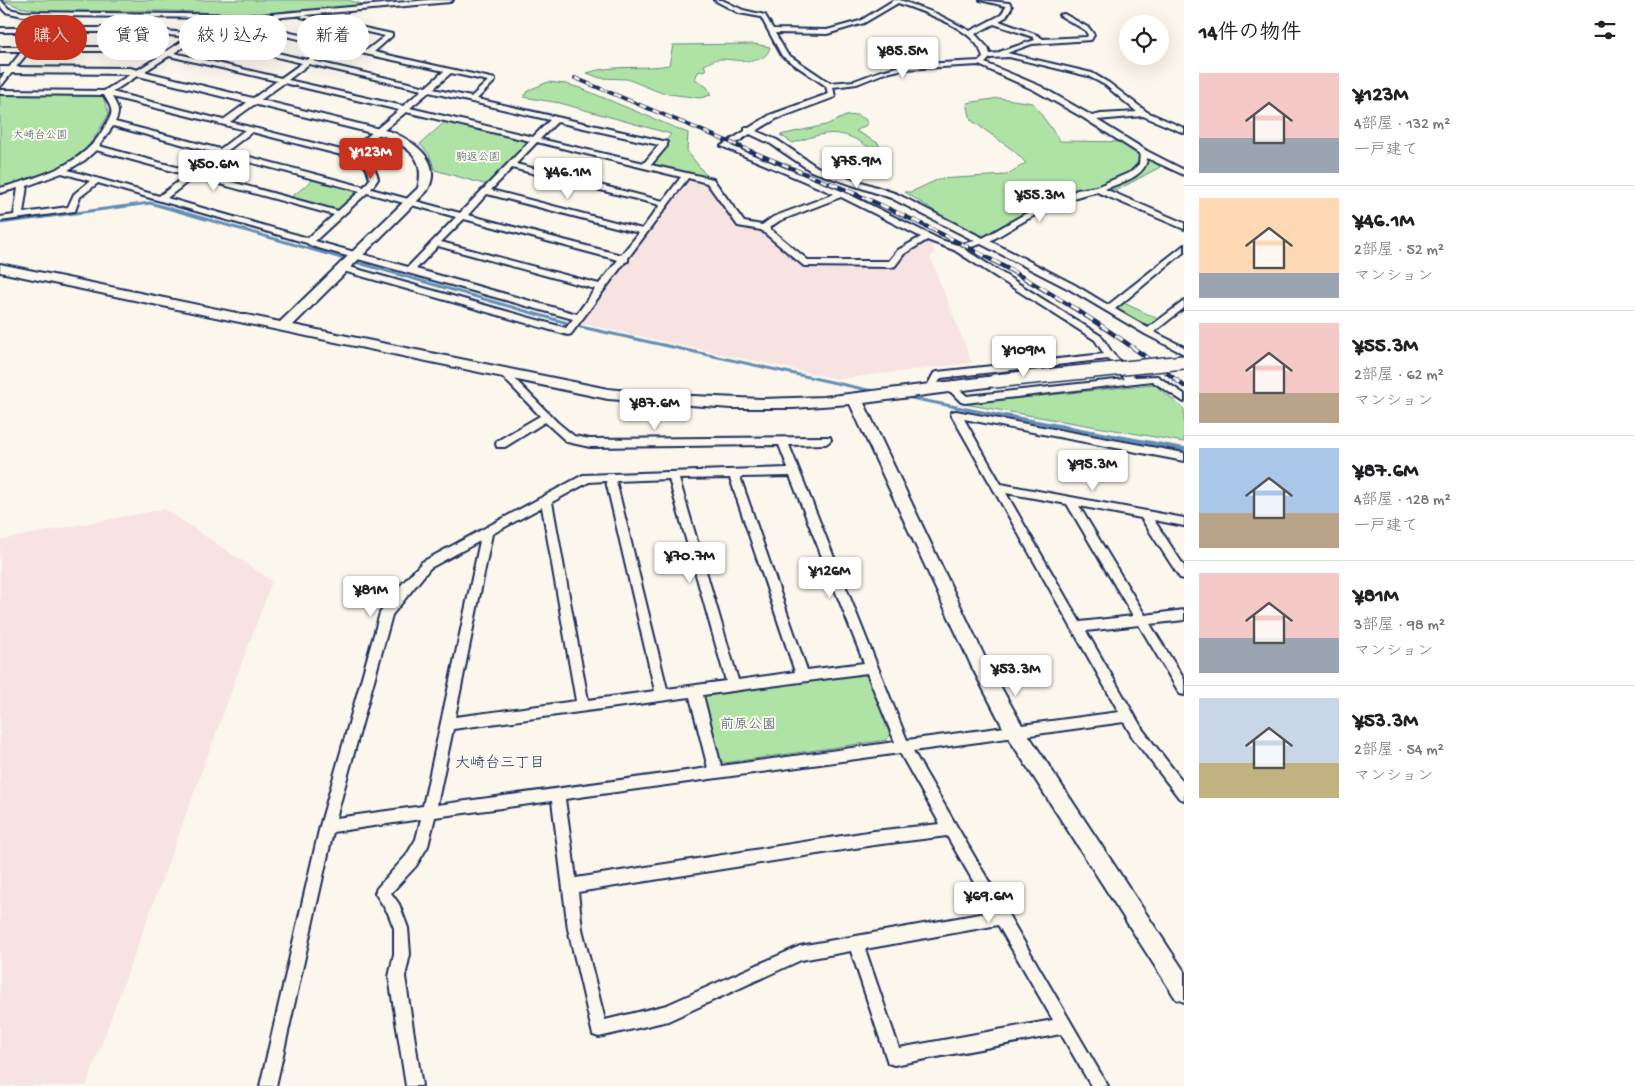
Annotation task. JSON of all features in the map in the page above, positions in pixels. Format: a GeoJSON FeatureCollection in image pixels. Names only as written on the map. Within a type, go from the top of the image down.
{"type":"FeatureCollection","features":[{"type":"Feature","properties":{"kind":"street"},"geometry":{"type":"LineString","coordinates":[[0,2],[7,11],[14,13],[260,17],[450,0]]}},
{"type":"Feature","properties":{"kind":"street"},"geometry":{"type":"LineString","coordinates":[[717,0],[741,12],[764,16],[784,55],[829,85],[855,83],[880,73],[904,67],[980,64],[1037,88],[1091,119],[1144,153],[1184,173]]}},
{"type":"Feature","properties":{"kind":"street"},"geometry":{"type":"LineString","coordinates":[[970,34],[1004,16],[1009,5],[984,0]]}},
{"type":"Feature","properties":{"kind":"street"},"geometry":{"type":"LineString","coordinates":[[773,31],[827,32],[862,22],[897,1],[933,13],[970,34],[978,41],[988,55]]}},
{"type":"Feature","properties":{"kind":"street"},"geometry":{"type":"LineString","coordinates":[[290,14],[297,16]]}},
{"type":"Feature","properties":{"kind":"street"},"geometry":{"type":"LineString","coordinates":[[980,64],[988,55],[1008,52],[1031,42],[1089,39],[1091,35],[1087,29],[1062,15]]}},
{"type":"Feature","properties":{"kind":"street"},"geometry":{"type":"LineString","coordinates":[[994,22],[1035,36],[1041,40]]}},
{"type":"Feature","properties":{"kind":"street"},"geometry":{"type":"LineString","coordinates":[[0,30],[15,30]]}},
{"type":"Feature","properties":{"kind":"street"},"geometry":{"type":"LineString","coordinates":[[87,30],[137,30],[179,34]]}},
{"type":"Feature","properties":{"kind":"street"},"geometry":{"type":"LineString","coordinates":[[369,31],[390,36],[369,52]]}},
{"type":"Feature","properties":{"kind":"street"},"geometry":{"type":"LineString","coordinates":[[0,49],[15,49]]}},
{"type":"Feature","properties":{"kind":"street"},"geometry":{"type":"LineString","coordinates":[[369,53],[493,80],[472,100]]}},
{"type":"Feature","properties":{"kind":"street"},"geometry":{"type":"LineString","coordinates":[[169,54],[710,181],[740,224],[764,228],[807,264],[892,264],[901,252],[928,236]]}},
{"type":"Feature","properties":{"kind":"street"},"geometry":{"type":"LineString","coordinates":[[988,55],[1009,55],[1090,74],[1107,84],[1144,114],[1184,131]]}},
{"type":"Feature","properties":{"kind":"street"},"geometry":{"type":"LineString","coordinates":[[287,57],[664,144],[645,167]]}},
{"type":"Feature","properties":{"kind":"street"},"geometry":{"type":"LineString","coordinates":[[0,84],[20,60]]}},
{"type":"Feature","properties":{"kind":"street"},"geometry":{"type":"LineString","coordinates":[[106,93],[159,60]]}},
{"type":"Feature","properties":{"kind":"street"},"geometry":{"type":"LineString","coordinates":[[224,123],[310,60]]}},
{"type":"Feature","properties":{"kind":"street"},"geometry":{"type":"LineString","coordinates":[[0,70],[121,70],[138,73],[378,132],[407,143],[424,159],[428,177],[423,189],[283,327]]}},
{"type":"Feature","properties":{"kind":"street"},"geometry":{"type":"LineString","coordinates":[[350,156],[449,71]]}},
{"type":"Feature","properties":{"kind":"street"},"geometry":{"type":"LineString","coordinates":[[829,85],[832,95],[773,117],[748,130],[725,146],[841,194],[938,242],[957,248],[1098,338],[1110,356],[1133,381]]}},
{"type":"Feature","properties":{"kind":"street"},"geometry":{"type":"LineString","coordinates":[[0,92],[106,93],[350,156],[367,163],[373,168],[374,179],[366,190],[310,241]]}},
{"type":"Feature","properties":{"kind":"street"},"geometry":{"type":"LineString","coordinates":[[0,191],[63,171],[80,161],[94,147],[111,123],[115,109],[106,93]]}},
{"type":"Feature","properties":{"kind":"street"},"geometry":{"type":"LineString","coordinates":[[1091,119],[1101,116],[1144,114]]}},
{"type":"Feature","properties":{"kind":"street"},"geometry":{"type":"LineString","coordinates":[[410,270],[555,119]]}},
{"type":"Feature","properties":{"kind":"street"},"geometry":{"type":"LineString","coordinates":[[111,123],[625,259]]}},
{"type":"Feature","properties":{"kind":"street"},"geometry":{"type":"LineString","coordinates":[[160,198],[250,130]]}},
{"type":"Feature","properties":{"kind":"street"},"geometry":{"type":"LineString","coordinates":[[748,130],[774,142],[814,169],[894,196],[1110,308],[1183,352]]}},
{"type":"Feature","properties":{"kind":"street"},"geometry":{"type":"LineString","coordinates":[[94,147],[340,214]]}},
{"type":"Feature","properties":{"kind":"street"},"geometry":{"type":"LineString","coordinates":[[957,248],[982,241],[1026,216],[1080,192],[1098,188],[1134,174],[1143,164],[1144,153]]}},
{"type":"Feature","properties":{"kind":"street"},"geometry":{"type":"LineString","coordinates":[[510,165],[666,204]]}},
{"type":"Feature","properties":{"kind":"street"},"geometry":{"type":"LineString","coordinates":[[63,171],[578,318]]}},
{"type":"Feature","properties":{"kind":"street"},"geometry":{"type":"LineString","coordinates":[[343,268],[568,332],[599,287],[625,259],[686,176]]}},
{"type":"Feature","properties":{"kind":"street"},"geometry":{"type":"LineString","coordinates":[[0,219],[72,209],[72,200],[76,194],[96,180]]}},
{"type":"Feature","properties":{"kind":"street"},"geometry":{"type":"LineString","coordinates":[[18,216],[23,185]]}},
{"type":"Feature","properties":{"kind":"street"},"geometry":{"type":"LineString","coordinates":[[1098,188],[1184,226]]}},
{"type":"Feature","properties":{"kind":"street"},"geometry":{"type":"LineString","coordinates":[[485,191],[645,232]]}},
{"type":"Feature","properties":{"kind":"street"},"geometry":{"type":"LineString","coordinates":[[764,228],[776,219],[841,194]]}},
{"type":"Feature","properties":{"kind":"street"},"geometry":{"type":"LineString","coordinates":[[435,243],[599,287]]}},
{"type":"Feature","properties":{"kind":"street"},"geometry":{"type":"LineString","coordinates":[[1110,308],[1184,248]]}},
{"type":"Feature","properties":{"kind":"street"},"geometry":{"type":"LineString","coordinates":[[0,269],[608,394],[691,403],[855,399],[931,388],[995,382],[1183,352]]}},
{"type":"Feature","properties":{"kind":"street"},"geometry":{"type":"LineString","coordinates":[[1148,332],[1184,304]]}},
{"type":"Feature","properties":{"kind":"street"},"geometry":{"type":"LineString","coordinates":[[931,388],[937,375],[1110,356]]}},
{"type":"Feature","properties":{"kind":"street"},"geometry":{"type":"LineString","coordinates":[[503,372],[546,416],[571,438],[590,443],[826,440]]}},
{"type":"Feature","properties":{"kind":"street"},"geometry":{"type":"LineString","coordinates":[[950,386],[965,400],[1154,378],[1184,399]]}},
{"type":"Feature","properties":{"kind":"street"},"geometry":{"type":"LineString","coordinates":[[855,399],[977,658],[1015,731],[1184,991]]}},
{"type":"Feature","properties":{"kind":"street"},"geometry":{"type":"LineString","coordinates":[[1184,457],[956,414],[1127,716],[1138,734],[1184,794]]}},
{"type":"Feature","properties":{"kind":"street"},"geometry":{"type":"LineString","coordinates":[[501,444],[546,416]]}},
{"type":"Feature","properties":{"kind":"street"},"geometry":{"type":"LineString","coordinates":[[782,441],[903,747],[1100,1086]]}},
{"type":"Feature","properties":{"kind":"street"},"geometry":{"type":"LineString","coordinates":[[268,1086],[327,826],[386,613],[405,588],[426,565],[587,478],[794,472]]}},
{"type":"Feature","properties":{"kind":"street"},"geometry":{"type":"LineString","coordinates":[[734,474],[803,676]]}},
{"type":"Feature","properties":{"kind":"street"},"geometry":{"type":"LineString","coordinates":[[672,476],[733,685]]}},
{"type":"Feature","properties":{"kind":"street"},"geometry":{"type":"LineString","coordinates":[[610,477],[662,695]]}},
{"type":"Feature","properties":{"kind":"street"},"geometry":{"type":"LineString","coordinates":[[997,487],[1184,522]]}},
{"type":"Feature","properties":{"kind":"street"},"geometry":{"type":"LineString","coordinates":[[546,500],[583,706]]}},
{"type":"Feature","properties":{"kind":"street"},"geometry":{"type":"LineString","coordinates":[[1070,500],[1184,690]]}},
{"type":"Feature","properties":{"kind":"street"},"geometry":{"type":"LineString","coordinates":[[1144,514],[1184,575]]}},
{"type":"Feature","properties":{"kind":"street"},"geometry":{"type":"LineString","coordinates":[[414,1086],[397,977],[402,954],[401,928],[394,909],[382,893],[411,861],[423,841],[487,532]]}},
{"type":"Feature","properties":{"kind":"street"},"geometry":{"type":"LineString","coordinates":[[1077,627],[1184,615]]}},
{"type":"Feature","properties":{"kind":"street"},"geometry":{"type":"LineString","coordinates":[[448,724],[871,667]]}},
{"type":"Feature","properties":{"kind":"street"},"geometry":{"type":"LineString","coordinates":[[695,690],[716,772]]}},
{"type":"Feature","properties":{"kind":"street"},"geometry":{"type":"LineString","coordinates":[[327,826],[1127,716]]}},
{"type":"Feature","properties":{"kind":"street"},"geometry":{"type":"LineString","coordinates":[[558,794],[575,929],[599,1030],[668,1013],[800,953],[1002,917]]}},
{"type":"Feature","properties":{"kind":"street"},"geometry":{"type":"LineString","coordinates":[[570,886],[874,838],[951,829]]}},
{"type":"Feature","properties":{"kind":"street"},"geometry":{"type":"LineString","coordinates":[[856,943],[894,1057],[1065,1026]]}},
{"type":"Feature","properties":{"kind":"shaded area"},"geometry":{"type":"Polygon","coordinates":[[[688,180],[708,184],[739,227],[761,230],[804,266],[892,267],[896,266],[902,259],[901,255],[922,243],[930,242],[935,253],[930,257],[972,363],[837,379],[580,323],[688,180]]]}},
{"type":"Feature","properties":{"kind":"shaded area"},"geometry":{"type":"Polygon","coordinates":[[[165,509],[272,581],[86,1086],[0,1086],[0,540],[165,509]]]}},
{"type":"Feature","properties":{"kind":"green space"},"geometry":{"type":"Polygon","coordinates":[[[3,0],[348,0],[369,6],[322,11],[292,10],[264,15],[172,11],[43,11],[19,7],[3,0]]]}},
{"type":"Feature","properties":{"kind":"green space"},"geometry":{"type":"Polygon","coordinates":[[[754,44],[770,47],[767,54],[756,60],[718,59],[704,65],[706,70],[698,72],[695,79],[707,87],[711,95],[700,98],[662,93],[627,79],[600,78],[587,73],[607,69],[669,65],[673,45],[754,44]]]}},
{"type":"Feature","properties":{"kind":"green space"},"geometry":{"type":"Polygon","coordinates":[[[548,82],[580,88],[688,133],[687,151],[709,179],[648,165],[671,134],[560,103],[523,97],[529,90],[548,82]]]}},
{"type":"Feature","properties":{"kind":"green space","name":"大崎台公園"},"geometry":{"type":"Polygon","coordinates":[[[0,94],[95,94],[103,97],[109,114],[87,149],[64,166],[0,188],[0,94]]]}},
{"type":"Feature","properties":{"kind":"green space"},"geometry":{"type":"Polygon","coordinates":[[[999,98],[1033,103],[1060,141],[1129,142],[1160,167],[1119,189],[1078,191],[1058,208],[1024,218],[985,236],[959,227],[905,192],[911,192],[939,179],[1006,175],[1026,163],[1013,150],[971,120],[967,103],[999,98]]]}},
{"type":"Feature","properties":{"kind":"green space"},"geometry":{"type":"Polygon","coordinates":[[[857,115],[865,119],[868,124],[856,131],[878,143],[886,161],[879,163],[872,155],[870,148],[859,141],[841,134],[824,134],[793,143],[780,135],[826,125],[846,116],[857,115]]]}},
{"type":"Feature","properties":{"kind":"green space","name":"駒返公園"},"geometry":{"type":"Polygon","coordinates":[[[445,122],[526,141],[528,144],[487,185],[435,170],[429,154],[420,144],[445,122]]]}},
{"type":"Feature","properties":{"kind":"green space"},"geometry":{"type":"Polygon","coordinates":[[[314,179],[355,190],[357,193],[338,210],[333,211],[289,199],[314,179]]]}},
{"type":"Feature","properties":{"kind":"green space"},"geometry":{"type":"Polygon","coordinates":[[[1124,303],[1158,319],[1149,327],[1145,327],[1117,310],[1116,308],[1124,303]]]}},
{"type":"Feature","properties":{"kind":"green space"},"geometry":{"type":"Polygon","coordinates":[[[1154,384],[1184,409],[1184,442],[964,404],[1154,384]]]}},
{"type":"Feature","properties":{"kind":"green space","name":"前原公園"},"geometry":{"type":"Polygon","coordinates":[[[862,674],[868,677],[890,735],[887,740],[725,763],[719,760],[701,700],[712,691],[862,674]]]}},
{"type":"Feature","properties":{"kind":"waterway"},"geometry":{"type":"LineString","coordinates":[[0,223],[150,203],[581,327],[877,392]]}},
{"type":"Feature","properties":{"kind":"waterway"},"geometry":{"type":"LineString","coordinates":[[906,397],[1012,418]]}},
{"type":"Feature","properties":{"kind":"waterway"},"geometry":{"type":"LineString","coordinates":[[1005,416],[1184,449]]}},
{"type":"Feature","properties":{"kind":"railway"},"geometry":{"type":"LineString","coordinates":[[575,78],[833,185]]}},
{"type":"Feature","properties":{"kind":"railway"},"geometry":{"type":"LineString","coordinates":[[830,183],[924,225],[1014,272],[1101,325],[1184,386]]}},
{"type":"Feature","properties":{"kind":"district","name":"大崎台三丁目"},"geometry":{"type":"Point","coordinates":[500,762]}}]}
